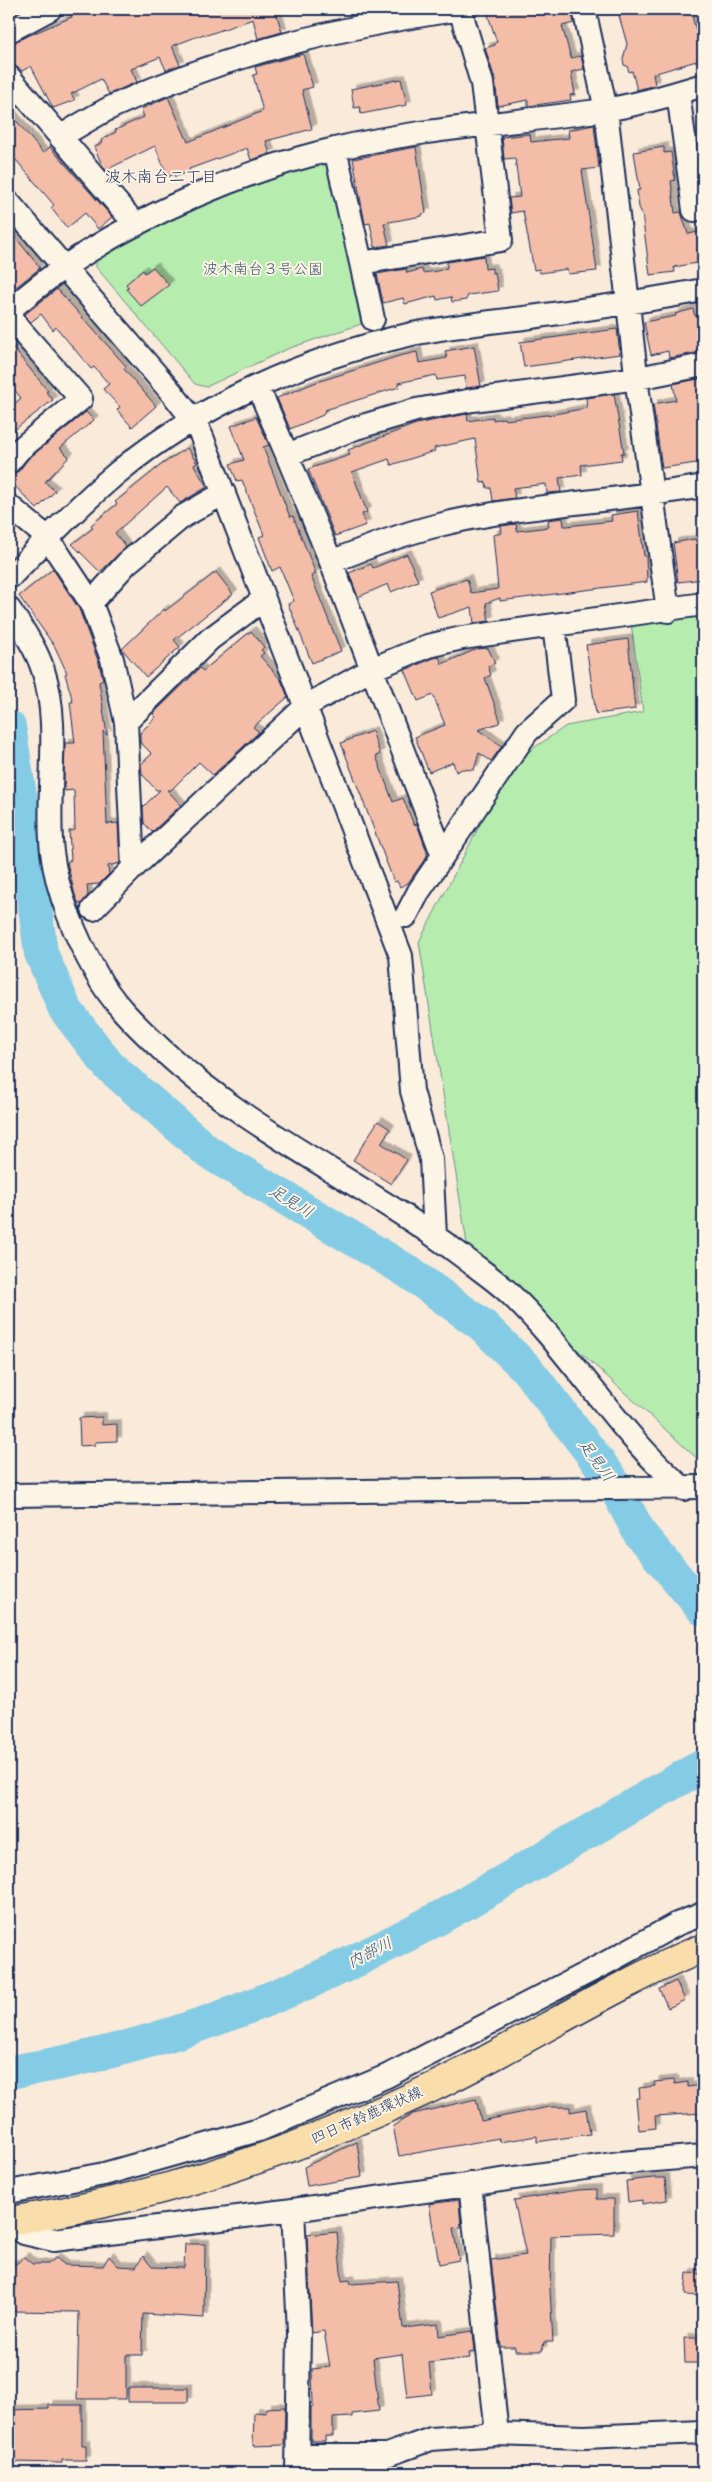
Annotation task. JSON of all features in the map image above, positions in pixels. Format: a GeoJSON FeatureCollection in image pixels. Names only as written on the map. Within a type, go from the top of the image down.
{"type":"FeatureCollection","features":[{"type":"Feature","properties":{"kind":"main road","name":"四日市鈴鹿環状線"},"geometry":{"type":"LineString","coordinates":[[10,2221],[163,2191],[290,2150],[432,2087],[604,1996],[703,1948]]}},
{"type":"Feature","properties":{"kind":"street"},"geometry":{"type":"LineString","coordinates":[[9,31],[50,9]]}},
{"type":"Feature","properties":{"kind":"street"},"geometry":{"type":"LineString","coordinates":[[60,136],[115,106],[240,57],[328,32],[460,9],[482,82],[501,240],[361,263]]}},
{"type":"Feature","properties":{"kind":"street"},"geometry":{"type":"LineString","coordinates":[[584,9],[606,110],[652,496],[668,611]]}},
{"type":"Feature","properties":{"kind":"street"},"geometry":{"type":"LineString","coordinates":[[9,77],[136,225]]}},
{"type":"Feature","properties":{"kind":"street"},"geometry":{"type":"LineString","coordinates":[[9,310],[64,268],[136,225],[236,180],[336,149],[488,124],[606,110],[678,93],[703,85]]}},
{"type":"Feature","properties":{"kind":"street"},"geometry":{"type":"LineString","coordinates":[[678,93],[694,210],[703,207]]}},
{"type":"Feature","properties":{"kind":"street"},"geometry":{"type":"LineString","coordinates":[[336,149],[373,319]]}},
{"type":"Feature","properties":{"kind":"street"},"geometry":{"type":"LineString","coordinates":[[9,204],[194,421],[224,493],[401,956],[412,1091],[431,1159],[435,1235]]}},
{"type":"Feature","properties":{"kind":"street"},"geometry":{"type":"LineString","coordinates":[[11,576],[88,498],[118,472],[194,421],[274,379],[340,354],[380,342],[441,329],[629,304],[703,290]]}},
{"type":"Feature","properties":{"kind":"street"},"geometry":{"type":"LineString","coordinates":[[9,317],[80,399],[9,462]]}},
{"type":"Feature","properties":{"kind":"street"},"geometry":{"type":"LineString","coordinates":[[287,455],[356,428],[416,410],[474,400],[638,378],[703,365]]}},
{"type":"Feature","properties":{"kind":"street"},"geometry":{"type":"LineString","coordinates":[[264,401],[331,562],[442,856]]}},
{"type":"Feature","properties":{"kind":"street"},"geometry":{"type":"LineString","coordinates":[[331,562],[392,538],[436,526],[486,516],[652,496],[703,486]]}},
{"type":"Feature","properties":{"kind":"street"},"geometry":{"type":"LineString","coordinates":[[91,603],[127,563],[182,517],[224,493]]}},
{"type":"Feature","properties":{"kind":"street"},"geometry":{"type":"LineString","coordinates":[[9,506],[48,538],[91,603],[112,659],[126,722],[133,868]]}},
{"type":"Feature","properties":{"kind":"street"},"geometry":{"type":"LineString","coordinates":[[126,722],[210,639],[264,599]]}},
{"type":"Feature","properties":{"kind":"street"},"geometry":{"type":"LineString","coordinates":[[93,908],[306,706],[372,669],[428,646],[462,638],[668,611],[703,604]]}},
{"type":"Feature","properties":{"kind":"street"},"geometry":{"type":"LineString","coordinates":[[9,609],[28,637],[43,670],[51,705],[52,853],[65,901],[78,937],[97,976],[128,1018],[194,1079],[234,1108],[435,1235],[508,1291],[557,1343],[660,1469],[686,1488]]}},
{"type":"Feature","properties":{"kind":"street"},"geometry":{"type":"LineString","coordinates":[[406,916],[419,891],[442,856],[527,732],[563,700],[554,625]]}},
{"type":"Feature","properties":{"kind":"street"},"geometry":{"type":"LineString","coordinates":[[9,1495],[686,1488]]}},
{"type":"Feature","properties":{"kind":"street"},"geometry":{"type":"LineString","coordinates":[[9,2192],[104,2174],[259,2130],[387,2076],[604,1964],[677,1924],[703,1914]]}},
{"type":"Feature","properties":{"kind":"street"},"geometry":{"type":"LineString","coordinates":[[10,2221],[24,2233],[54,2240],[293,2210],[620,2163],[703,2156]]}},
{"type":"Feature","properties":{"kind":"street"},"geometry":{"type":"LineString","coordinates":[[470,2184],[497,2434]]}},
{"type":"Feature","properties":{"kind":"street"},"geometry":{"type":"LineString","coordinates":[[293,2210],[299,2332],[298,2464],[387,2455],[431,2439],[497,2434],[584,2437],[703,2432]]}},
{"type":"Feature","properties":{"kind":"green space","name":"波木南台３号公園"},"geometry":{"type":"Polygon","coordinates":[[[322,161],[331,166],[370,321],[287,349],[206,387],[195,384],[96,267],[96,259],[150,227],[232,192],[322,161]]]}},
{"type":"Feature","properties":{"kind":"green space"},"geometry":{"type":"Polygon","coordinates":[[[703,613],[703,1462],[701,1462],[468,1250],[419,942],[512,763],[566,726],[643,712],[631,623],[703,613]]]}},
{"type":"Feature","properties":{"kind":"building"},"geometry":{"type":"Polygon","coordinates":[[[68,9],[275,9],[282,32],[258,39],[253,19],[204,36],[204,34],[172,46],[180,65],[166,70],[160,57],[131,69],[137,82],[109,94],[101,79],[71,94],[75,100],[53,108],[31,66],[22,71],[9,64],[9,44],[72,17],[68,9]]]}},
{"type":"Feature","properties":{"kind":"building"},"geometry":{"type":"Polygon","coordinates":[[[486,9],[571,9],[574,23],[562,26],[571,58],[581,56],[584,69],[571,72],[575,94],[570,95],[571,100],[528,106],[528,100],[498,106],[495,79],[485,48],[495,45],[497,42],[486,9]]]}},
{"type":"Feature","properties":{"kind":"building"},"geometry":{"type":"Polygon","coordinates":[[[630,9],[690,9],[696,30],[703,28],[703,59],[653,74],[655,85],[637,90],[632,71],[629,72],[627,66],[624,65],[623,59],[627,44],[618,12],[630,9]]]}},
{"type":"Feature","properties":{"kind":"building"},"geometry":{"type":"Polygon","coordinates":[[[303,54],[313,87],[302,90],[312,129],[266,141],[270,154],[251,160],[247,148],[189,169],[190,171],[175,177],[174,174],[168,177],[155,146],[106,170],[103,167],[94,147],[102,143],[101,140],[116,132],[115,130],[144,117],[141,109],[168,97],[188,142],[263,111],[253,75],[257,74],[255,67],[303,54]]]}},
{"type":"Feature","properties":{"kind":"building"},"geometry":{"type":"Polygon","coordinates":[[[401,79],[407,105],[361,114],[360,107],[354,108],[351,89],[401,79]]]}},
{"type":"Feature","properties":{"kind":"building"},"geometry":{"type":"Polygon","coordinates":[[[9,112],[43,153],[50,147],[112,217],[98,229],[85,213],[67,228],[51,208],[54,205],[16,160],[9,166],[9,112]]]}},
{"type":"Feature","properties":{"kind":"building"},"geometry":{"type":"Polygon","coordinates":[[[594,125],[599,168],[582,170],[597,271],[568,274],[567,269],[540,273],[539,269],[534,270],[523,211],[511,213],[509,198],[520,197],[515,158],[504,159],[502,137],[530,134],[531,142],[569,138],[568,130],[594,125]]]}},
{"type":"Feature","properties":{"kind":"building"},"geometry":{"type":"Polygon","coordinates":[[[416,147],[426,213],[422,214],[422,216],[384,223],[389,245],[375,247],[370,223],[365,224],[353,159],[416,147]]]}},
{"type":"Feature","properties":{"kind":"building"},"geometry":{"type":"Polygon","coordinates":[[[664,147],[664,153],[671,152],[675,180],[671,181],[675,213],[681,212],[688,234],[703,231],[703,262],[674,267],[675,272],[650,275],[642,214],[639,207],[637,190],[640,190],[634,152],[664,147]]]}},
{"type":"Feature","properties":{"kind":"building"},"geometry":{"type":"Polygon","coordinates":[[[9,229],[40,268],[16,287],[9,278],[9,229]]]}},
{"type":"Feature","properties":{"kind":"building"},"geometry":{"type":"Polygon","coordinates":[[[484,256],[485,269],[492,268],[492,273],[495,272],[498,291],[468,295],[466,300],[452,302],[451,297],[437,300],[436,296],[405,304],[403,298],[383,303],[377,274],[406,269],[407,273],[422,269],[423,273],[437,271],[447,268],[447,262],[484,256]]]}},
{"type":"Feature","properties":{"kind":"building"},"geometry":{"type":"Polygon","coordinates":[[[153,267],[169,285],[141,306],[126,289],[129,288],[126,284],[143,270],[145,273],[153,267]]]}},
{"type":"Feature","properties":{"kind":"building"},"geometry":{"type":"Polygon","coordinates":[[[57,289],[126,366],[124,369],[156,406],[132,427],[117,410],[120,407],[103,389],[109,384],[94,367],[91,369],[56,327],[53,330],[41,314],[31,322],[24,315],[57,289]]]}},
{"type":"Feature","properties":{"kind":"building"},"geometry":{"type":"Polygon","coordinates":[[[693,309],[695,316],[703,314],[703,338],[697,340],[700,352],[669,358],[668,351],[651,355],[644,322],[676,316],[675,314],[693,309]]]}},
{"type":"Feature","properties":{"kind":"building"},"geometry":{"type":"Polygon","coordinates":[[[617,329],[620,354],[524,367],[520,342],[617,329]]]}},
{"type":"Feature","properties":{"kind":"building"},"geometry":{"type":"Polygon","coordinates":[[[9,343],[48,391],[46,392],[53,400],[9,434],[9,409],[21,398],[9,383],[9,343]]]}},
{"type":"Feature","properties":{"kind":"building"},"geometry":{"type":"Polygon","coordinates":[[[474,346],[481,386],[466,388],[465,376],[437,380],[436,375],[398,383],[399,387],[325,410],[323,415],[290,429],[277,398],[314,383],[399,356],[417,352],[419,363],[447,358],[445,351],[474,346]]]}},
{"type":"Feature","properties":{"kind":"building"},"geometry":{"type":"Polygon","coordinates":[[[703,378],[703,462],[662,468],[653,404],[676,400],[673,384],[703,378]]]}},
{"type":"Feature","properties":{"kind":"building"},"geometry":{"type":"Polygon","coordinates":[[[614,394],[624,453],[621,453],[622,460],[581,465],[582,475],[559,478],[561,492],[547,493],[546,484],[513,488],[515,498],[493,501],[491,488],[487,488],[486,482],[481,483],[475,439],[434,448],[435,451],[391,465],[389,459],[352,472],[367,512],[362,514],[366,525],[335,536],[308,469],[350,455],[348,450],[416,424],[467,414],[468,421],[493,417],[493,420],[504,418],[505,420],[554,414],[587,408],[586,398],[614,394]]]}},
{"type":"Feature","properties":{"kind":"building"},"geometry":{"type":"Polygon","coordinates":[[[86,412],[94,420],[60,448],[69,457],[45,482],[55,491],[37,509],[9,480],[9,476],[19,471],[28,459],[86,412]]]}},
{"type":"Feature","properties":{"kind":"building"},"geometry":{"type":"Polygon","coordinates":[[[256,417],[269,445],[263,447],[290,517],[293,516],[316,574],[311,576],[341,651],[312,663],[288,604],[294,601],[280,567],[272,571],[259,537],[264,535],[242,480],[237,481],[230,464],[244,460],[231,426],[256,417]]]}},
{"type":"Feature","properties":{"kind":"building"},"geometry":{"type":"Polygon","coordinates":[[[187,448],[197,463],[194,465],[207,487],[180,503],[167,487],[115,533],[126,547],[100,572],[72,544],[93,528],[91,525],[117,504],[115,502],[161,465],[187,448]]]}},
{"type":"Feature","properties":{"kind":"building"},"geometry":{"type":"Polygon","coordinates":[[[638,511],[644,556],[646,556],[647,582],[500,601],[500,598],[486,603],[489,621],[474,623],[472,607],[438,618],[429,591],[467,579],[471,593],[498,589],[493,535],[502,533],[501,526],[516,524],[517,531],[549,527],[548,520],[563,518],[564,526],[567,526],[612,521],[611,515],[638,511]]]}},
{"type":"Feature","properties":{"kind":"building"},"geometry":{"type":"Polygon","coordinates":[[[695,539],[696,542],[703,541],[703,579],[678,582],[673,543],[695,539]]]}},
{"type":"Feature","properties":{"kind":"building"},"geometry":{"type":"Polygon","coordinates":[[[407,554],[418,581],[391,592],[388,584],[358,597],[349,573],[371,564],[373,568],[407,554]]]}},
{"type":"Feature","properties":{"kind":"building"},"geometry":{"type":"Polygon","coordinates":[[[53,569],[79,609],[99,663],[103,680],[99,682],[107,735],[103,731],[107,824],[118,823],[120,863],[108,866],[109,874],[99,884],[87,885],[88,895],[81,904],[79,904],[75,895],[67,862],[71,860],[69,831],[75,830],[74,790],[65,791],[64,779],[65,743],[75,743],[70,702],[73,702],[65,674],[67,673],[55,647],[19,596],[53,569]]]}},
{"type":"Feature","properties":{"kind":"building"},"geometry":{"type":"Polygon","coordinates":[[[216,572],[233,594],[174,640],[180,647],[146,677],[122,649],[164,609],[165,611],[216,572]]]}},
{"type":"Feature","properties":{"kind":"building"},"geometry":{"type":"Polygon","coordinates":[[[251,631],[264,647],[261,650],[264,653],[260,656],[281,680],[288,697],[253,727],[259,732],[213,775],[199,762],[171,790],[167,790],[181,805],[152,832],[144,823],[143,807],[160,790],[156,790],[142,774],[141,764],[152,754],[140,742],[140,733],[156,717],[153,714],[200,668],[203,671],[251,631]]]}},
{"type":"Feature","properties":{"kind":"building"},"geometry":{"type":"Polygon","coordinates":[[[628,639],[635,709],[596,714],[586,645],[628,639]]]}},
{"type":"Feature","properties":{"kind":"building"},"geometry":{"type":"Polygon","coordinates":[[[488,648],[495,663],[488,666],[491,675],[485,678],[500,720],[499,723],[478,730],[502,746],[491,761],[479,753],[474,770],[462,769],[456,772],[453,762],[429,772],[415,737],[445,725],[433,695],[418,701],[405,670],[434,658],[439,657],[442,664],[477,649],[488,648]]]}},
{"type":"Feature","properties":{"kind":"building"},"geometry":{"type":"Polygon","coordinates":[[[372,731],[380,754],[376,756],[393,802],[403,798],[414,825],[417,824],[427,852],[427,856],[408,883],[400,887],[397,881],[394,882],[341,743],[372,731]]]}},
{"type":"Feature","properties":{"kind":"building"},"geometry":{"type":"Polygon","coordinates":[[[378,1121],[390,1129],[381,1143],[407,1160],[391,1184],[353,1160],[378,1121]]]}},
{"type":"Feature","properties":{"kind":"building"},"geometry":{"type":"Polygon","coordinates":[[[102,1417],[102,1425],[117,1424],[117,1441],[95,1442],[95,1445],[80,1446],[79,1418],[102,1417]]]}},
{"type":"Feature","properties":{"kind":"building"},"geometry":{"type":"Polygon","coordinates":[[[676,1981],[685,2000],[668,2008],[659,1989],[676,1981]]]}},
{"type":"Feature","properties":{"kind":"building"},"geometry":{"type":"Polygon","coordinates":[[[674,2080],[675,2084],[688,2082],[688,2087],[703,2085],[703,2113],[655,2116],[656,2128],[639,2130],[636,2098],[640,2098],[639,2088],[655,2086],[654,2082],[674,2080]]]}},
{"type":"Feature","properties":{"kind":"building"},"geometry":{"type":"Polygon","coordinates":[[[476,2099],[481,2121],[549,2107],[570,2107],[570,2112],[586,2109],[590,2134],[537,2142],[537,2136],[500,2142],[499,2138],[399,2156],[393,2126],[413,2114],[476,2099]]]}},
{"type":"Feature","properties":{"kind":"building"},"geometry":{"type":"Polygon","coordinates":[[[357,2142],[362,2177],[307,2186],[304,2167],[357,2142]]]}},
{"type":"Feature","properties":{"kind":"building"},"geometry":{"type":"Polygon","coordinates":[[[665,2178],[667,2200],[642,2204],[642,2200],[628,2202],[626,2181],[665,2178]]]}},
{"type":"Feature","properties":{"kind":"building"},"geometry":{"type":"Polygon","coordinates":[[[597,2189],[597,2199],[614,2199],[614,2234],[551,2236],[550,2289],[553,2342],[544,2342],[542,2351],[515,2351],[515,2347],[501,2347],[491,2260],[526,2255],[514,2200],[578,2190],[597,2189]]]}},
{"type":"Feature","properties":{"kind":"building"},"geometry":{"type":"Polygon","coordinates":[[[459,2200],[461,2227],[453,2228],[459,2260],[439,2264],[429,2204],[459,2200]]]}},
{"type":"Feature","properties":{"kind":"building"},"geometry":{"type":"Polygon","coordinates":[[[337,2232],[342,2281],[349,2280],[350,2284],[397,2281],[403,2328],[438,2324],[439,2336],[473,2331],[475,2352],[469,2353],[470,2358],[429,2363],[432,2394],[407,2397],[402,2354],[373,2358],[379,2411],[352,2414],[352,2417],[333,2418],[333,2436],[325,2436],[325,2441],[311,2441],[311,2407],[313,2407],[312,2369],[330,2367],[324,2331],[312,2333],[307,2235],[337,2232]]]}},
{"type":"Feature","properties":{"kind":"building"},"geometry":{"type":"Polygon","coordinates":[[[185,2244],[205,2244],[204,2318],[143,2314],[142,2355],[126,2355],[126,2399],[77,2399],[79,2312],[9,2311],[9,2264],[16,2264],[24,2257],[32,2264],[48,2264],[56,2258],[65,2265],[103,2266],[109,2256],[118,2266],[136,2267],[143,2256],[152,2267],[184,2268],[185,2244]]]}},
{"type":"Feature","properties":{"kind":"building"},"geometry":{"type":"Polygon","coordinates":[[[687,2273],[703,2274],[703,2296],[685,2295],[687,2273]]]}},
{"type":"Feature","properties":{"kind":"building"},"geometry":{"type":"Polygon","coordinates":[[[684,2338],[703,2338],[703,2363],[685,2363],[684,2338]]]}},
{"type":"Feature","properties":{"kind":"building"},"geometry":{"type":"Polygon","coordinates":[[[128,2388],[188,2388],[188,2402],[128,2402],[128,2388]]]}},
{"type":"Feature","properties":{"kind":"building"},"geometry":{"type":"Polygon","coordinates":[[[49,2405],[82,2405],[82,2445],[86,2445],[86,2460],[62,2460],[62,2463],[9,2462],[9,2410],[49,2409],[49,2405]]]}},
{"type":"Feature","properties":{"kind":"building"},"geometry":{"type":"Polygon","coordinates":[[[285,2407],[284,2445],[253,2446],[254,2412],[266,2413],[266,2408],[285,2407]]]}},
{"type":"Feature","properties":{"kind":"waterway","name":"足見川"},"geometry":{"type":"LineString","coordinates":[[9,727],[41,953],[65,1009],[109,1066],[208,1152],[407,1271],[482,1325],[526,1368],[610,1477],[640,1534],[703,1609]]}},
{"type":"Feature","properties":{"kind":"waterway","name":"内部川"},"geometry":{"type":"LineString","coordinates":[[9,2072],[65,2062],[120,2049],[175,2033],[283,1993],[335,1970],[437,1919],[703,1766]]}},
{"type":"Feature","properties":{"kind":"district","name":"波木南台二丁目"},"geometry":{"type":"Point","coordinates":[161,177]}}]}
